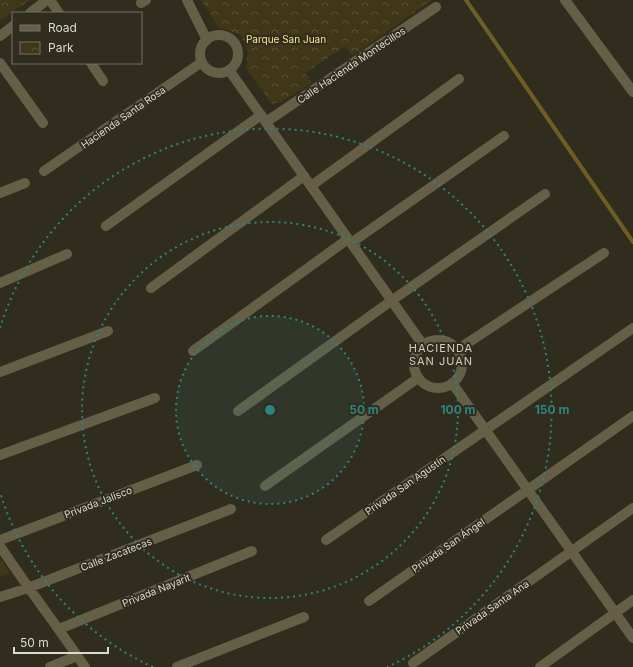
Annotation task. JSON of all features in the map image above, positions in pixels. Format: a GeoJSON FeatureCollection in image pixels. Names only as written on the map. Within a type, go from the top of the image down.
{"type":"FeatureCollection","features":[{"type":"Feature","properties":{"kind":"street"},"geometry":{"type":"LineString","coordinates":[[31,12],[47,0]]}},
{"type":"Feature","properties":{"kind":"street"},"geometry":{"type":"LineString","coordinates":[[50,0],[57,12]]}},
{"type":"Feature","properties":{"kind":"street"},"geometry":{"type":"LineString","coordinates":[[188,0],[207,40]]}},
{"type":"Feature","properties":{"kind":"street"},"geometry":{"type":"LineString","coordinates":[[565,0],[633,92]]}},
{"type":"Feature","properties":{"kind":"street","name":"Calle Hacienda Montecillos"},"geometry":{"type":"LineString","coordinates":[[106,226],[264,119],[436,7]]}},
{"type":"Feature","properties":{"kind":"street"},"geometry":{"type":"LineString","coordinates":[[0,36],[12,27]]}},
{"type":"Feature","properties":{"kind":"street"},"geometry":{"type":"LineString","coordinates":[[218,35],[230,39],[235,43],[238,55],[234,66],[229,70],[218,73],[212,72],[204,66],[200,50],[207,40],[218,35]]}},
{"type":"Feature","properties":{"kind":"street","name":"Hacienda Santa Rosa"},"geometry":{"type":"LineString","coordinates":[[44,171],[202,62]]}},
{"type":"Feature","properties":{"kind":"street"},"geometry":{"type":"LineString","coordinates":[[0,63],[43,123]]}},
{"type":"Feature","properties":{"kind":"street"},"geometry":{"type":"LineString","coordinates":[[92,64],[103,81]]}},
{"type":"Feature","properties":{"kind":"street"},"geometry":{"type":"LineString","coordinates":[[229,70],[423,345]]}},
{"type":"Feature","properties":{"kind":"street"},"geometry":{"type":"LineString","coordinates":[[311,186],[459,79]]}},
{"type":"Feature","properties":{"kind":"street"},"geometry":{"type":"LineString","coordinates":[[193,351],[350,241],[504,136]]}},
{"type":"Feature","properties":{"kind":"street"},"geometry":{"type":"LineString","coordinates":[[151,288],[304,176]]}},
{"type":"Feature","properties":{"kind":"street"},"geometry":{"type":"LineString","coordinates":[[0,193],[24,183]]}},
{"type":"Feature","properties":{"kind":"street"},"geometry":{"type":"LineString","coordinates":[[238,412],[391,301],[546,194]]}},
{"type":"Feature","properties":{"kind":"street"},"geometry":{"type":"LineString","coordinates":[[457,350],[604,253]]}},
{"type":"Feature","properties":{"kind":"street"},"geometry":{"type":"LineString","coordinates":[[0,283],[67,254]]}},
{"type":"Feature","properties":{"kind":"street","name":"Privada San Agustín"},"geometry":{"type":"LineString","coordinates":[[326,540],[633,328]]}},
{"type":"Feature","properties":{"kind":"street"},"geometry":{"type":"LineString","coordinates":[[0,372],[108,331]]}},
{"type":"Feature","properties":{"kind":"street"},"geometry":{"type":"LineString","coordinates":[[430,341],[445,341],[452,344],[457,350],[462,364],[457,378],[452,383],[445,387],[437,388],[423,383],[418,378],[415,371],[414,357],[423,345],[430,341]]}},
{"type":"Feature","properties":{"kind":"street"},"geometry":{"type":"LineString","coordinates":[[265,486],[418,378]]}},
{"type":"Feature","properties":{"kind":"street"},"geometry":{"type":"LineString","coordinates":[[452,383],[633,638]]}},
{"type":"Feature","properties":{"kind":"street"},"geometry":{"type":"LineString","coordinates":[[0,455],[155,398]]}},
{"type":"Feature","properties":{"kind":"street","name":"Privada San Ángel"},"geometry":{"type":"LineString","coordinates":[[369,601],[633,416]]}},
{"type":"Feature","properties":{"kind":"street","name":"Privada Jalisco"},"geometry":{"type":"LineString","coordinates":[[0,540],[197,465]]}},
{"type":"Feature","properties":{"kind":"street","name":"Privada Santa Ana"},"geometry":{"type":"LineString","coordinates":[[413,663],[633,508]]}},
{"type":"Feature","properties":{"kind":"street","name":"Calle Zacatecas"},"geometry":{"type":"LineString","coordinates":[[0,597],[28,588],[230,509]]}},
{"type":"Feature","properties":{"kind":"street"},"geometry":{"type":"LineString","coordinates":[[0,546],[28,588],[85,667]]}},
{"type":"Feature","properties":{"kind":"street","name":"Privada Nayarit"},"geometry":{"type":"LineString","coordinates":[[59,629],[252,551]]}},
{"type":"Feature","properties":{"kind":"street"},"geometry":{"type":"LineString","coordinates":[[540,667],[633,600]]}},
{"type":"Feature","properties":{"kind":"street"},"geometry":{"type":"LineString","coordinates":[[177,667],[304,618]]}},
{"type":"Feature","properties":{"kind":"street"},"geometry":{"type":"LineString","coordinates":[[50,667],[77,656]]}},
{"type":"Feature","properties":{"kind":"green space"},"geometry":{"type":"Polygon","coordinates":[[[0,0],[30,0],[12,12],[0,21],[0,0]]]}},
{"type":"Feature","properties":{"kind":"green space","name":"Parque San Juan"},"geometry":{"type":"Polygon","coordinates":[[[201,0],[432,0],[352,56],[345,46],[305,73],[312,83],[282,101],[272,104],[246,69],[248,52],[241,35],[218,27],[201,0]]]}},
{"type":"Feature","properties":{"kind":"green space"},"geometry":{"type":"Polygon","coordinates":[[[0,559],[10,573],[0,577],[0,559]]]}},
{"type":"Feature","properties":{"kind":"waterway"},"geometry":{"type":"LineString","coordinates":[[466,0],[633,242]]}},
{"type":"Feature","properties":{"kind":"district","name":"HACIENDA SAN JUAN"},"geometry":{"type":"Point","coordinates":[441,354]}}]}
